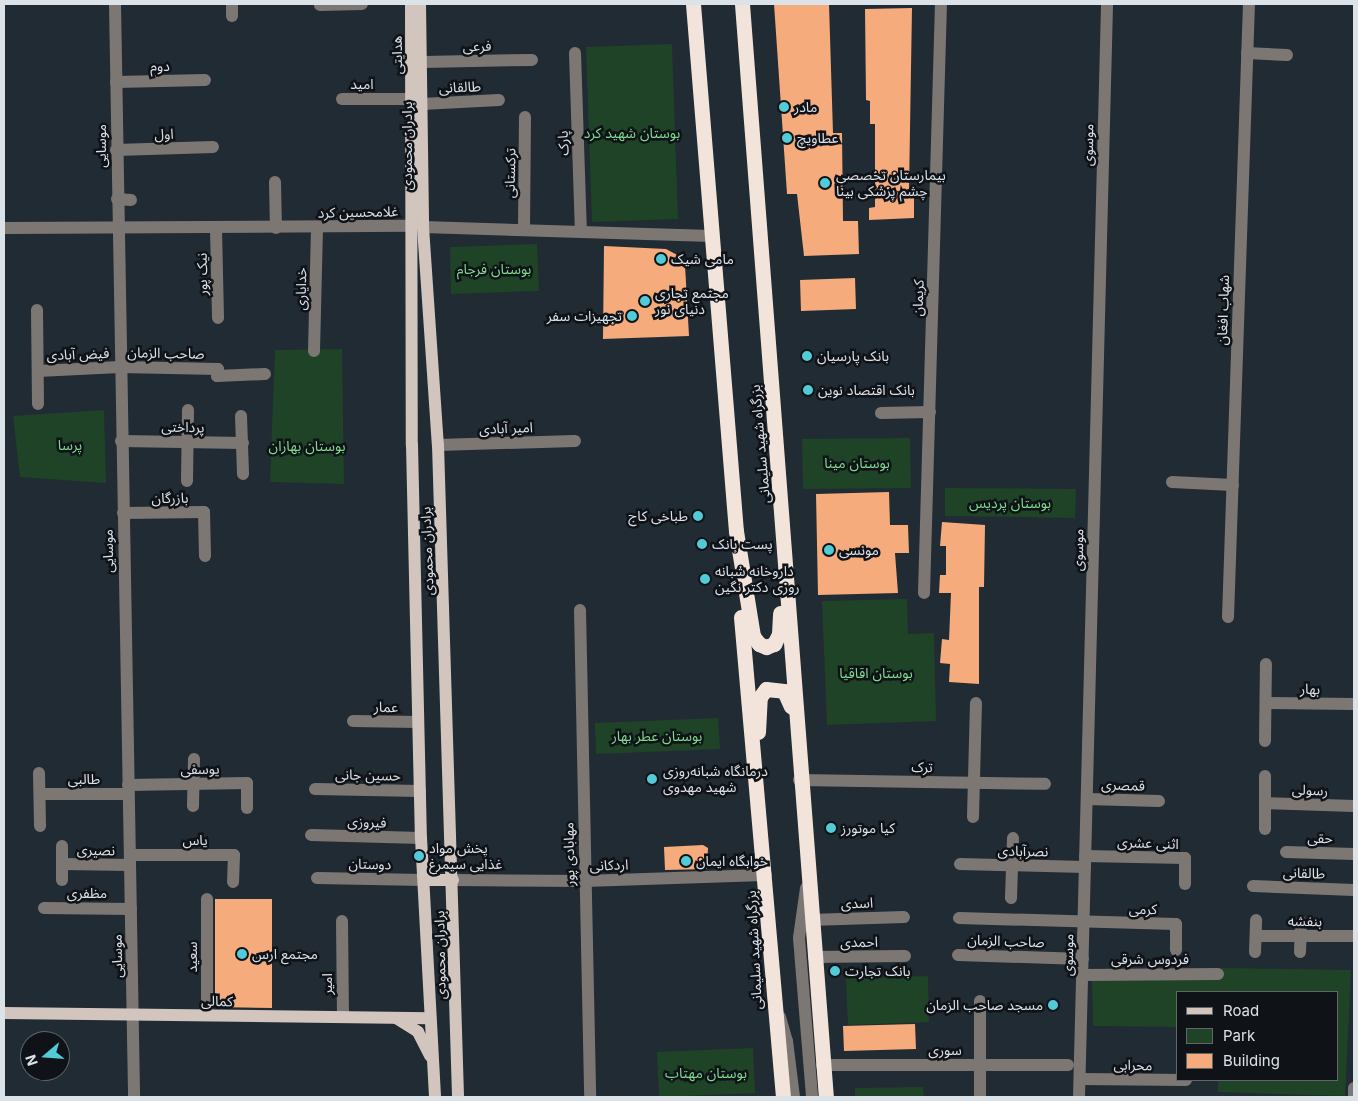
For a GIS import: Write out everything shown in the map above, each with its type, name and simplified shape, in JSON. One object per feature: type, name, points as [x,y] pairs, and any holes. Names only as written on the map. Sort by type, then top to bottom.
[{"type":"highway","points":[[693,4],[736,531],[753,636],[766,647],[774,644],[779,634],[782,517]]},
{"type":"highway","name":"بزرگراه شهید سلیمانی","points":[[742,4],[782,517],[799,780],[826,1097]]},
{"type":"highway","name":"بزرگراه شهید سلیمانی","points":[[736,531],[755,781],[766,875],[772,993],[783,1097]]},
{"type":"highway","points":[[755,781],[760,697],[766,689],[776,687],[791,702],[799,780]]},
{"type":"main road","name":"هدایتی","points":[[411,4],[417,101],[417,227]]},
{"type":"main road","name":"برادران محمودی","points":[[417,101],[422,62],[420,4]]},
{"type":"main road","name":"برادران محمودی","points":[[417,227],[438,445],[453,880],[458,1097]]},
{"type":"main road","name":"برادران محمودی","points":[[417,227],[418,722],[421,838],[435,1097]]},
{"type":"main road","points":[[424,880],[453,880]]},
{"type":"main road","name":"کمالی","points":[[4,1012],[430,1018]]},
{"type":"main road","points":[[396,1018],[418,1032],[433,1065]]},
{"type":"street","name":"موسایی","points":[[115,4],[117,230],[134,1097]]},
{"type":"street","points":[[320,6],[362,4]]},
{"type":"street","name":"کریمان","points":[[924,593],[941,4]]},
{"type":"street","name":"موسوی","points":[[1079,1097],[1107,4]]},
{"type":"street","name":"شهاب افغان","points":[[1228,617],[1249,4]]},
{"type":"street","name":"پارک","points":[[575,53],[581,231]]},
{"type":"street","points":[[1247,53],[1286,55]]},
{"type":"street","name":"فرعی","points":[[422,62],[532,60]]},
{"type":"street","name":"دوم","points":[[116,82],[205,80]]},
{"type":"street","name":"امید","points":[[342,99],[417,101]]},
{"type":"street","name":"طالقانی","points":[[417,101],[499,100]]},
{"type":"street","name":"ترکستانی","points":[[524,229],[526,118]]},
{"type":"street","name":"اول","points":[[116,150],[213,147]]},
{"type":"street","points":[[275,182],[276,228]]},
{"type":"street","points":[[117,199],[131,200]]},
{"type":"street","name":"خدایاری","points":[[314,351],[317,227]]},
{"type":"street","name":"غلامحسین کرد","points":[[4,228],[117,230],[417,227],[712,236]]},
{"type":"street","name":"نیک پور","points":[[216,229],[218,318]]},
{"type":"street","points":[[37,310],[38,404]]},
{"type":"street","name":"فیض آبادی","points":[[38,371],[120,367]]},
{"type":"street","name":"صاحب الزمان","points":[[120,367],[218,369],[217,376],[265,374]]},
{"type":"street","points":[[187,481],[188,410]]},
{"type":"street","points":[[881,413],[930,412]]},
{"type":"street","points":[[241,416],[244,443],[243,474]]},
{"type":"street","name":"پرداختی","points":[[121,441],[244,443]]},
{"type":"street","name":"امیر آبادی","points":[[438,445],[575,441]]},
{"type":"street","points":[[1172,482],[1233,485]]},
{"type":"street","name":"بازرگان","points":[[123,514],[204,512],[205,556]]},
{"type":"street","name":"مهابادی پور","points":[[580,610],[590,1097]]},
{"type":"street","points":[[1266,664],[1266,741]]},
{"type":"street","points":[[973,817],[976,703]]},
{"type":"street","name":"بهار","points":[[1266,703],[1354,704]]},
{"type":"street","name":"عمار","points":[[353,721],[418,722]]},
{"type":"street","points":[[193,806],[194,759]]},
{"type":"street","points":[[39,773],[40,826]]},
{"type":"street","name":"یوسفی","points":[[128,790],[194,784],[246,776],[247,808]]},
{"type":"street","points":[[1265,776],[1265,829]]},
{"type":"street","name":"ترک","points":[[799,780],[1045,784]]},
{"type":"street","name":"حسین جانی","points":[[315,789],[420,791]]},
{"type":"street","name":"طالبی","points":[[40,794],[128,790]]},
{"type":"street","name":"قمصری","points":[[1087,800],[1159,801]]},
{"type":"street","name":"رسولی","points":[[1265,803],[1354,806]]},
{"type":"street","name":"فیروزی","points":[[311,835],[421,838]]},
{"type":"street","points":[[1012,898],[1013,838]]},
{"type":"street","points":[[62,846],[62,880]]},
{"type":"street","name":"حقی","points":[[1286,852],[1354,854]]},
{"type":"street","name":"یاس","points":[[130,860],[234,855],[233,882]]},
{"type":"street","name":"اثنی عشری","points":[[1085,862],[1185,858],[1185,884]]},
{"type":"street","name":"نصیری","points":[[62,864],[130,860]]},
{"type":"street","name":"نصرآبادی","points":[[960,864],[1012,865],[1085,862]]},
{"type":"street","name":"اردکانی","points":[[453,880],[585,881],[766,875]]},
{"type":"street","name":"دوستان","points":[[317,878],[424,880]]},
{"type":"street","points":[[807,881],[799,938],[812,1097]]},
{"type":"street","name":"طالقانی","points":[[1253,886],[1354,890]]},
{"type":"street","name":"سعید","points":[[207,899],[207,1016]]},
{"type":"street","name":"مظفری","points":[[44,908],[131,909]]},
{"type":"street","name":"اسدی","points":[[810,920],[904,916]]},
{"type":"street","points":[[959,918],[1084,923]]},
{"type":"street","points":[[1255,952],[1256,920]]},
{"type":"street","name":"امیر","points":[[342,921],[343,1017]]},
{"type":"street","points":[[1300,952],[1302,922]]},
{"type":"street","name":"کرمی","points":[[1084,923],[1176,924],[1176,950]]},
{"type":"street","name":"بنفشه","points":[[1256,936],[1354,936]]},
{"type":"street","name":"صاحب الزمان","points":[[958,955],[1083,959]]},
{"type":"street","name":"احمدی","points":[[814,958],[905,956]]},
{"type":"street","name":"فردوس شرقی","points":[[1082,975],[1218,974]]},
{"type":"street","points":[[772,993],[787,1041],[794,1097]]},
{"type":"street","points":[[980,1001],[980,1097]]},
{"type":"street","name":"سوری","points":[[822,1065],[1068,1065]]},
{"type":"street","name":"محرابی","points":[[1080,1079],[1176,1080]]},
{"type":"street","points":[[1354,1088],[1354,1097]]},
{"type":"green space","name":"بوستان شهید کرد","points":[[672,44],[678,219],[592,222],[586,47]]},
{"type":"green space","name":"بوستان فرجام","points":[[537,244],[539,291],[451,294],[450,247]]},
{"type":"green space","name":"بوستان بهاران","points":[[342,349],[344,484],[270,482],[275,350]]},
{"type":"green space","name":"پرسا","points":[[104,410],[106,483],[20,477],[13,416]]},
{"type":"green space","name":"بوستان مینا","points":[[910,438],[911,488],[803,489],[802,439]]},
{"type":"green space","name":"بوستان پردیس","points":[[945,488],[1076,489],[1075,518],[945,516]]},
{"type":"green space","name":"بوستان اقاقیا","points":[[907,599],[908,634],[934,633],[936,721],[827,725],[822,601]]},
{"type":"green space","name":"بوستان عطر بهار","points":[[718,718],[720,749],[596,754],[595,723]]},
{"type":"green space","points":[[1220,968],[1351,970],[1345,1096],[1218,1092],[1218,1081],[1338,1081],[1338,991],[1176,991],[1176,1027],[1093,1026],[1092,979],[1219,977]]},
{"type":"green space","points":[[928,976],[929,1022],[848,1025],[846,978]]},
{"type":"green space","name":"بوستان مهتاب","points":[[753,1048],[755,1093],[659,1097],[657,1052]]},
{"type":"green space","points":[[923,1087],[924,1097],[855,1097],[855,1088]]},
{"type":"building","points":[[774,4],[829,4],[833,133],[842,133],[843,221],[858,221],[859,254],[804,256],[797,194],[787,194]]},
{"type":"building","points":[[912,8],[909,190],[914,190],[914,218],[869,220],[869,208],[875,207],[875,124],[870,124],[870,101],[866,100],[865,9]]},
{"type":"building","name":"مجتمع تجاری دنیای نور","points":[[604,246],[666,249],[681,257],[685,265],[689,336],[603,339]]},
{"type":"building","points":[[855,278],[856,309],[801,311],[800,280]]},
{"type":"building","points":[[889,492],[890,525],[908,525],[909,553],[895,553],[898,593],[818,595],[816,494]]},
{"type":"building","points":[[942,522],[985,525],[984,587],[979,587],[979,684],[949,682],[950,664],[940,663],[942,639],[949,640],[951,593],[939,593],[940,575],[946,575],[946,546],[940,546]]},
{"type":"building","name":"خوابگاه ایمان","points":[[703,845],[708,848],[707,869],[665,870],[664,847]]},
{"type":"building","name":"مجتمع ارس","points":[[215,899],[272,899],[272,1008],[215,1007]]},
{"type":"building","points":[[915,1024],[916,1049],[844,1051],[843,1026]]},
{"type":"place","name":"مادر","points":[[784,107]]},
{"type":"place","name":"عطاویچ","points":[[787,138]]},
{"type":"place","name":"بیمارستان تخصصی چشم پزشکی بینا","points":[[825,183]]},
{"type":"place","name":"مامی شیک","points":[[661,259]]},
{"type":"place","name":"مجتمع تجاری دنیای نور","points":[[645,301]]},
{"type":"place","name":"تجهیزات سفر","points":[[632,316]]},
{"type":"place","name":"بانک پارسیان","points":[[807,356]]},
{"type":"place","name":"بانک اقتصاد نوین","points":[[808,390]]},
{"type":"place","name":"طباخی کاج","points":[[698,516]]},
{"type":"place","name":"پست بانک","points":[[702,544]]},
{"type":"place","name":"مونسی","points":[[829,550]]},
{"type":"place","name":"داروخانه شبانه روزی دکتر نگین","points":[[705,579]]},
{"type":"place","name":"درمانگاه شبانه‌روزی شهید مهدوی","points":[[652,779]]},
{"type":"place","name":"کیا موتورز","points":[[831,828]]},
{"type":"place","name":"پخش مواد غذایی سیمرغ","points":[[419,856]]},
{"type":"place","name":"خوابگاه ایمان","points":[[686,861]]},
{"type":"place","name":"مجتمع ارس","points":[[242,954]]},
{"type":"place","name":"بانک تجارت","points":[[835,971]]},
{"type":"place","name":"مسجد صاحب الزمان","points":[[1053,1005]]}]
